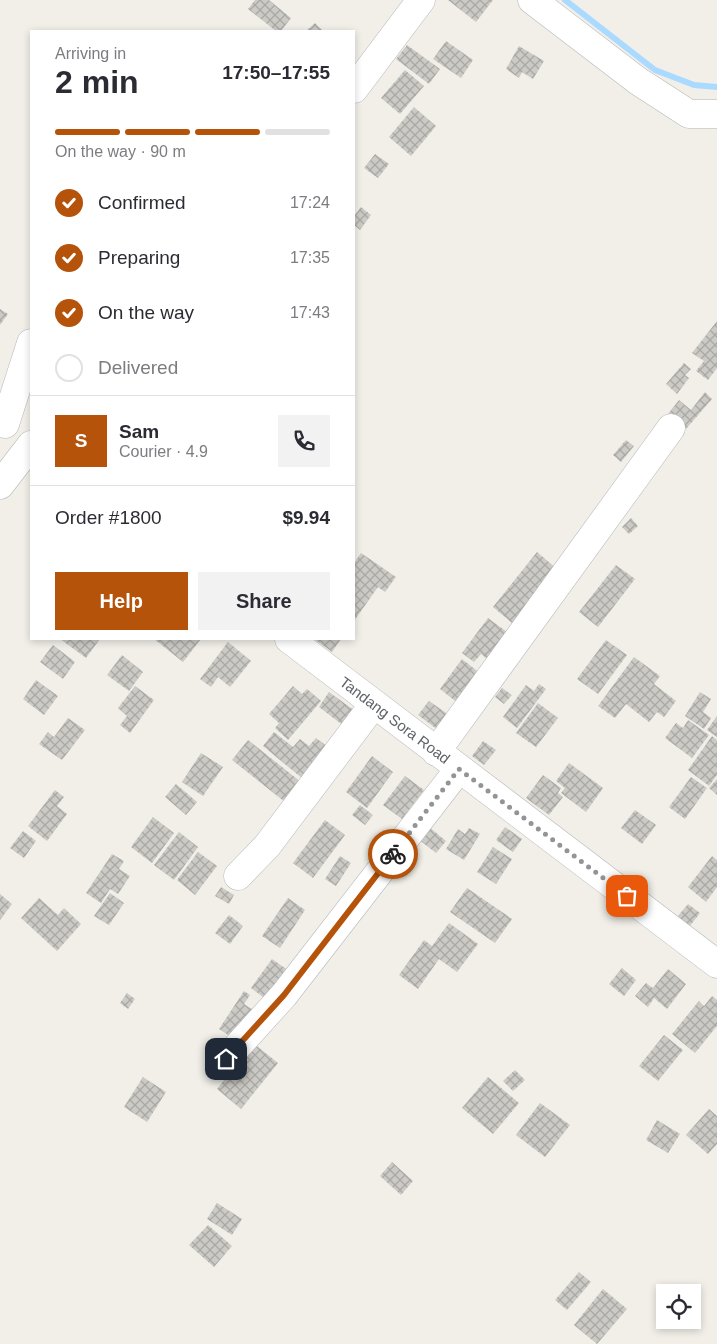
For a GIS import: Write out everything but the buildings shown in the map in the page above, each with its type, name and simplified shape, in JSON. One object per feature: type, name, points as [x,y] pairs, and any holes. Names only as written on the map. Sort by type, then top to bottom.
[{"type":"street","points":[[355,88],[421,0]]},
{"type":"street","points":[[532,0],[638,81],[689,114],[717,114]]},
{"type":"street","points":[[30,346],[3,422],[30,443]]},
{"type":"street","points":[[436,752],[671,428]]},
{"type":"street","points":[[0,485],[30,445]]},
{"type":"street","name":"Tandang Sora Road","points":[[290,640],[717,964]]},
{"type":"street","points":[[238,876],[267,846],[374,704]]},
{"type":"street","points":[[226,1059],[284,995],[459,769]]},
{"type":"waterway","points":[[565,0],[655,70],[694,85],[717,87]]},
{"type":"way so far","points":[[393,854],[459,769],[627,896]]},
{"type":"route","points":[[226,1059],[284,995],[393,854]]}]
